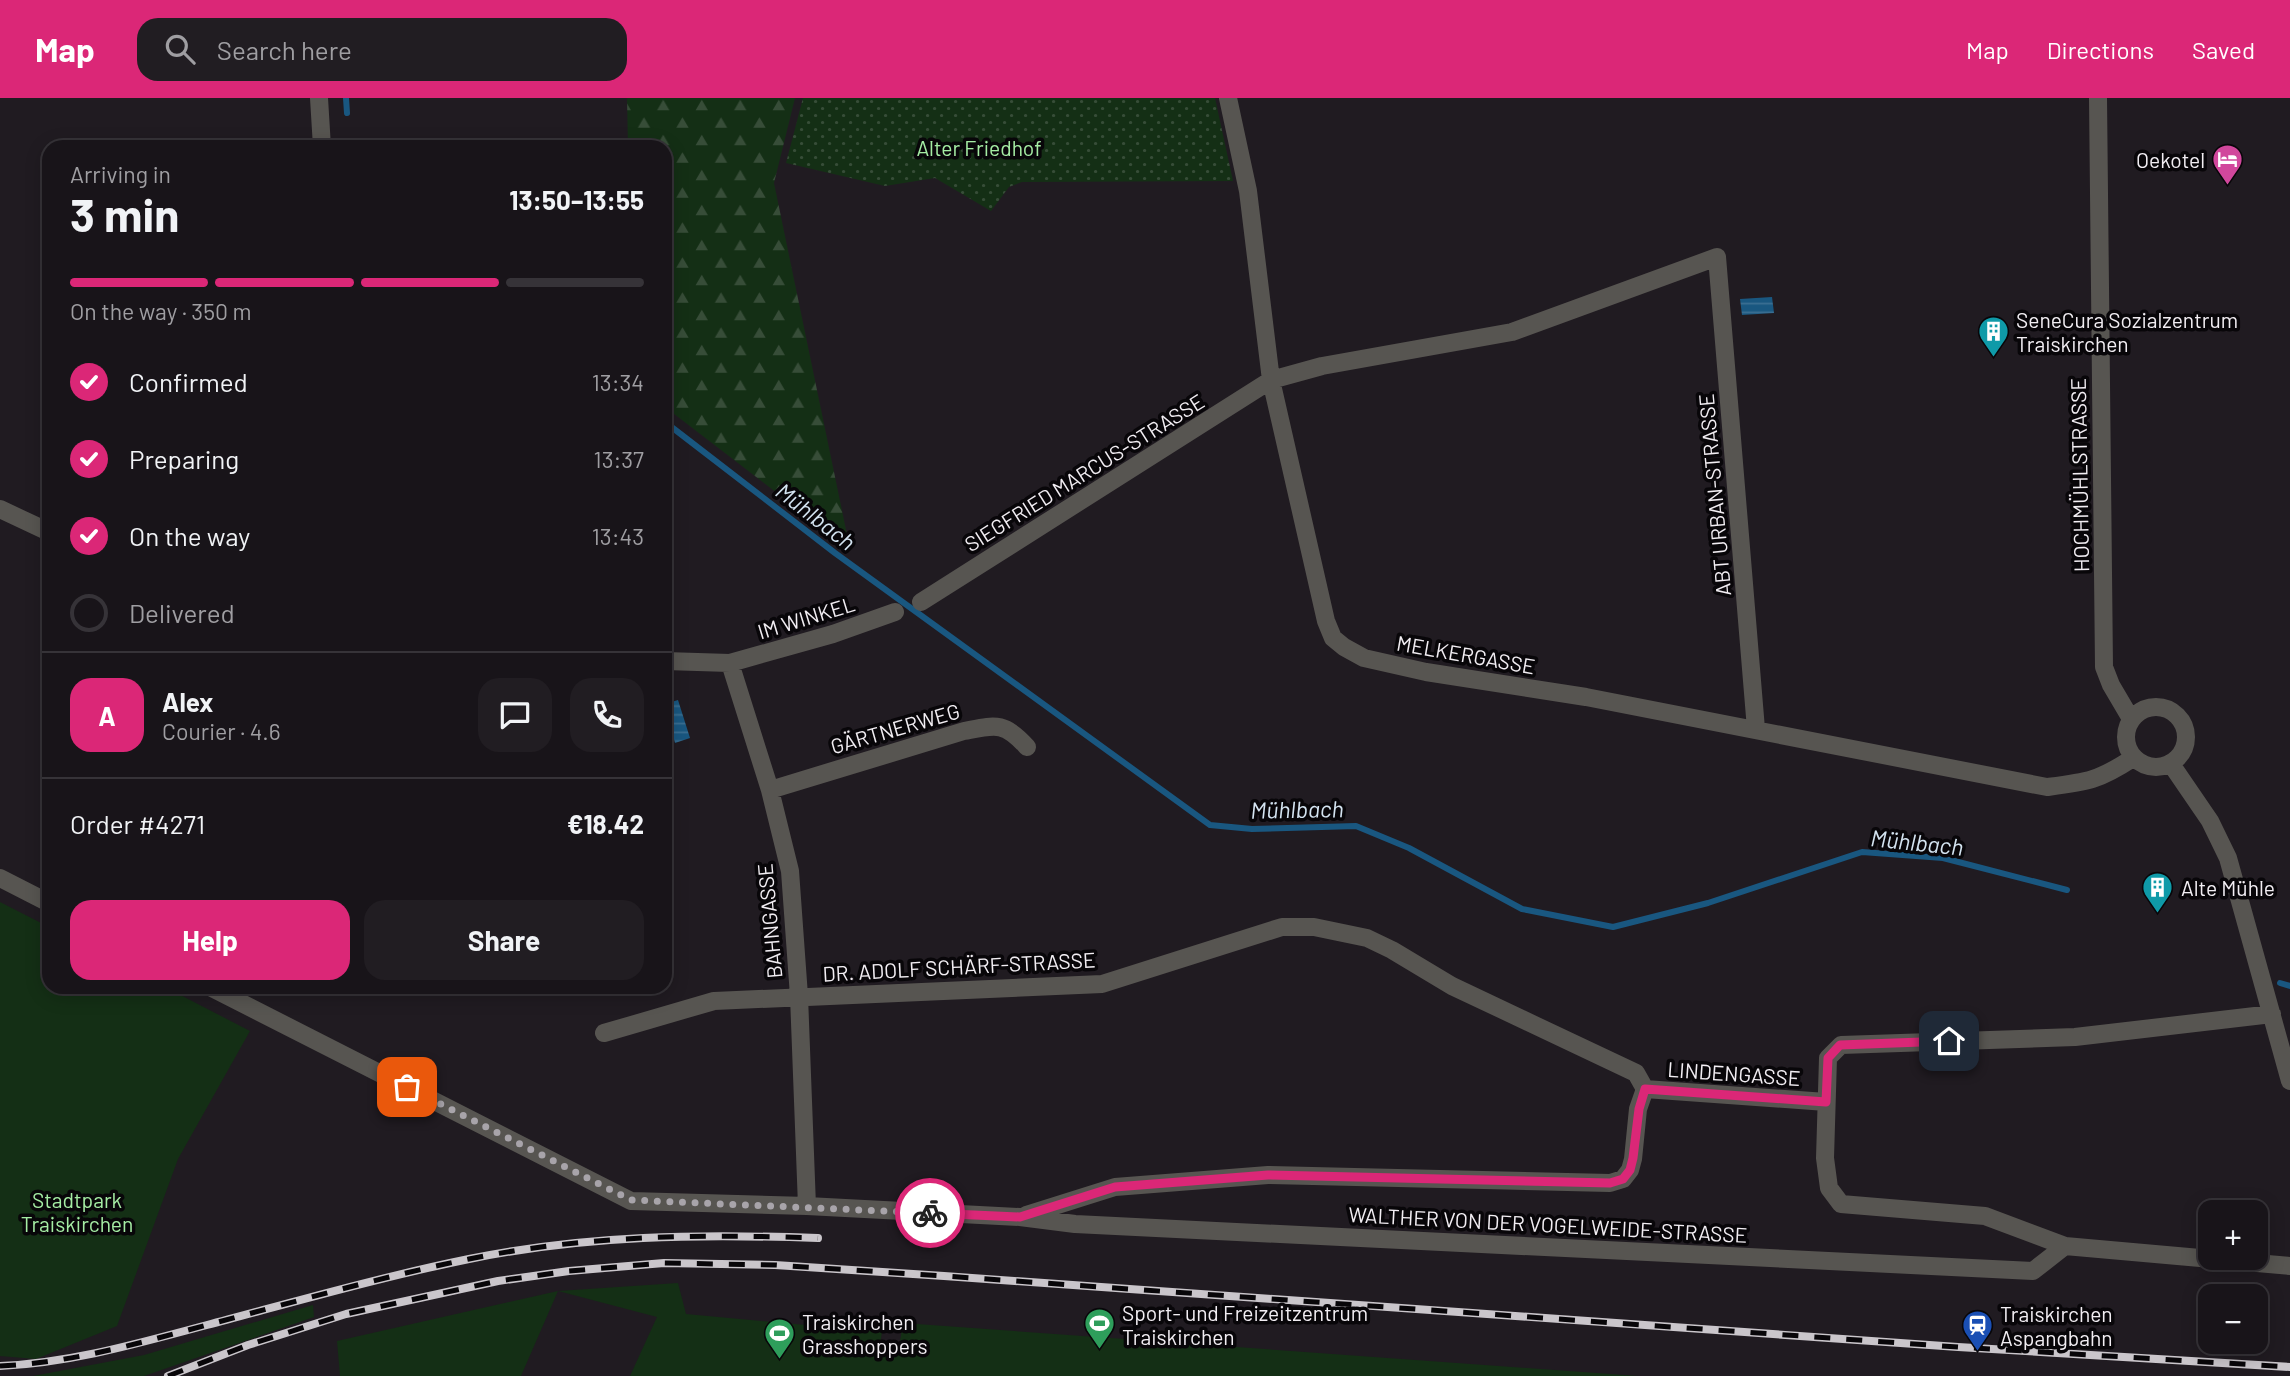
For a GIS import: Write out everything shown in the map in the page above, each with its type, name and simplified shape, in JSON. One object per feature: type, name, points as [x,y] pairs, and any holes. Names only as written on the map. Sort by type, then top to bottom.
[{"type":"street","points":[[319,98],[322,140]]},
{"type":"street","name":"MELKERGASSE","points":[[1228,98],[1248,191],[1271,380],[1326,621],[1333,638],[1344,647],[1364,658],[1426,672],[1586,697],[2047,787],[2087,782],[2106,776],[2133,758]]},
{"type":"street","name":"HOCHMÜHLSTRASSE","points":[[2098,98],[2105,667],[2111,685],[2131,719]]},
{"type":"street","name":"SIEGFRIED MARCUS-STRASSE","points":[[921,602],[1271,380],[1322,366],[1512,332],[1717,257]]},
{"type":"street","name":"ABT URBAN-STRASSE","points":[[1717,257],[1756,729]]},
{"type":"street","points":[[0,509],[42,529]]},
{"type":"street","name":"IM WINKEL","points":[[730,663],[833,634],[895,612]]},
{"type":"street","points":[[672,661],[730,663]]},
{"type":"street","name":"BAHNGASSE","points":[[730,663],[770,790],[790,871],[799,996],[807,1206]]},
{"type":"street","points":[[2157,707],[2175,714],[2185,730],[2186,740],[2179,758],[2161,768],[2151,768],[2133,758],[2125,738],[2131,719],[2147,708],[2157,707]]},
{"type":"street","name":"GÄRTNERWEG","points":[[770,790],[964,731],[996,725],[1013,732],[1027,747]]},
{"type":"street","points":[[2171,764],[2210,821],[2228,858],[2290,1080]]},
{"type":"street","points":[[0,878],[42,900]]},
{"type":"street","name":"DR. ADOLF SCHÄRF-STRASSE","points":[[604,1034],[715,1001],[1102,984],[1282,927],[1314,927],[1367,938],[1392,950]]},
{"type":"street","name":"LINDENGASSE","points":[[1392,950],[1452,986],[1636,1073],[1645,1089],[1826,1102],[1828,1058],[1840,1045],[2075,1037],[2272,1014]]},
{"type":"street","name":"WALTHER VON DER VOGELWEIDE-STRASSE","points":[[224,994],[631,1200],[807,1206],[1020,1217],[1075,1224],[2034,1271],[2065,1246]]},
{"type":"street","name":"WALTHER VON DER VOGELWEIDE-STRASSE","points":[[1020,1217],[1115,1187],[1268,1175],[1610,1183],[1623,1179],[1630,1170],[1639,1109],[1645,1089]]},
{"type":"street","points":[[1826,1102],[1826,1168],[1829,1188],[1841,1204],[1985,1216],[2065,1246],[2290,1266]]},
{"type":"green space","points":[[627,98],[795,98],[774,183],[850,549],[672,412],[672,140],[628,140]]},
{"type":"green space","name":"Alter Friedhof","points":[[803,98],[1215,98],[1233,181],[1022,182],[1009,187],[991,211],[935,178],[885,186],[786,163]]},
{"type":"green space","name":"Stadtpark Traiskirchen","points":[[0,902],[42,923],[42,994],[179,994],[250,1031],[178,1159],[117,1326],[36,1359],[0,1356]]},
{"type":"green space","points":[[678,1283],[686,1314],[882,1332],[880,1345],[899,1347],[903,1323],[1638,1376],[630,1376],[657,1317],[558,1291]]},
{"type":"green space","points":[[558,1291],[521,1376],[340,1376],[337,1341]]},
{"type":"green space","points":[[313,1305],[314,1317],[144,1376],[33,1376],[144,1355]]},
{"type":"water","points":[[1772,297],[1774,313],[1742,315],[1740,299]]},
{"type":"water","points":[[678,700],[690,738],[675,743],[672,731],[672,702]]},
{"type":"waterway","name":"Mühlbach","points":[[346,98],[347,113]]},
{"type":"waterway","name":"Mühlbach","points":[[672,427],[835,553],[1210,825],[1252,829],[1356,826],[1409,848],[1522,909],[1613,927],[1708,903],[1862,852],[1943,858],[2067,890]]},
{"type":"waterway","name":"Mühlbach","points":[[2280,983],[2290,986]]},
{"type":"railway","points":[[0,1366],[53,1361],[105,1351],[403,1274],[513,1251],[643,1238],[818,1238]]},
{"type":"railway","points":[[168,1376],[248,1345],[346,1314],[498,1281],[569,1271],[664,1263],[775,1265],[1958,1347],[2290,1367]]},
{"type":"way so far","points":[[407,1087],[631,1200],[930,1213]]},
{"type":"place","name":"Oekotel","points":[[2228,186]]},
{"type":"place","name":"SeneCura Sozialzentrum Traiskirchen","points":[[1993,358]]},
{"type":"place","name":"Alte Mühle","points":[[2158,914]]},
{"type":"place","name":"Sport- und Freizeitzentrum Traiskirchen","points":[[1099,1351]]},
{"type":"place","name":"Traiskirchen Aspangbahn","points":[[1977,1352]]},
{"type":"place","name":"Traiskirchen Grasshoppers","points":[[779,1360]]},
{"type":"route","points":[[930,1213],[1020,1217],[1115,1187],[1268,1175],[1610,1183],[1623,1179],[1630,1170],[1639,1109],[1645,1089],[1826,1102],[1828,1058],[1840,1045],[1949,1041]]}]
